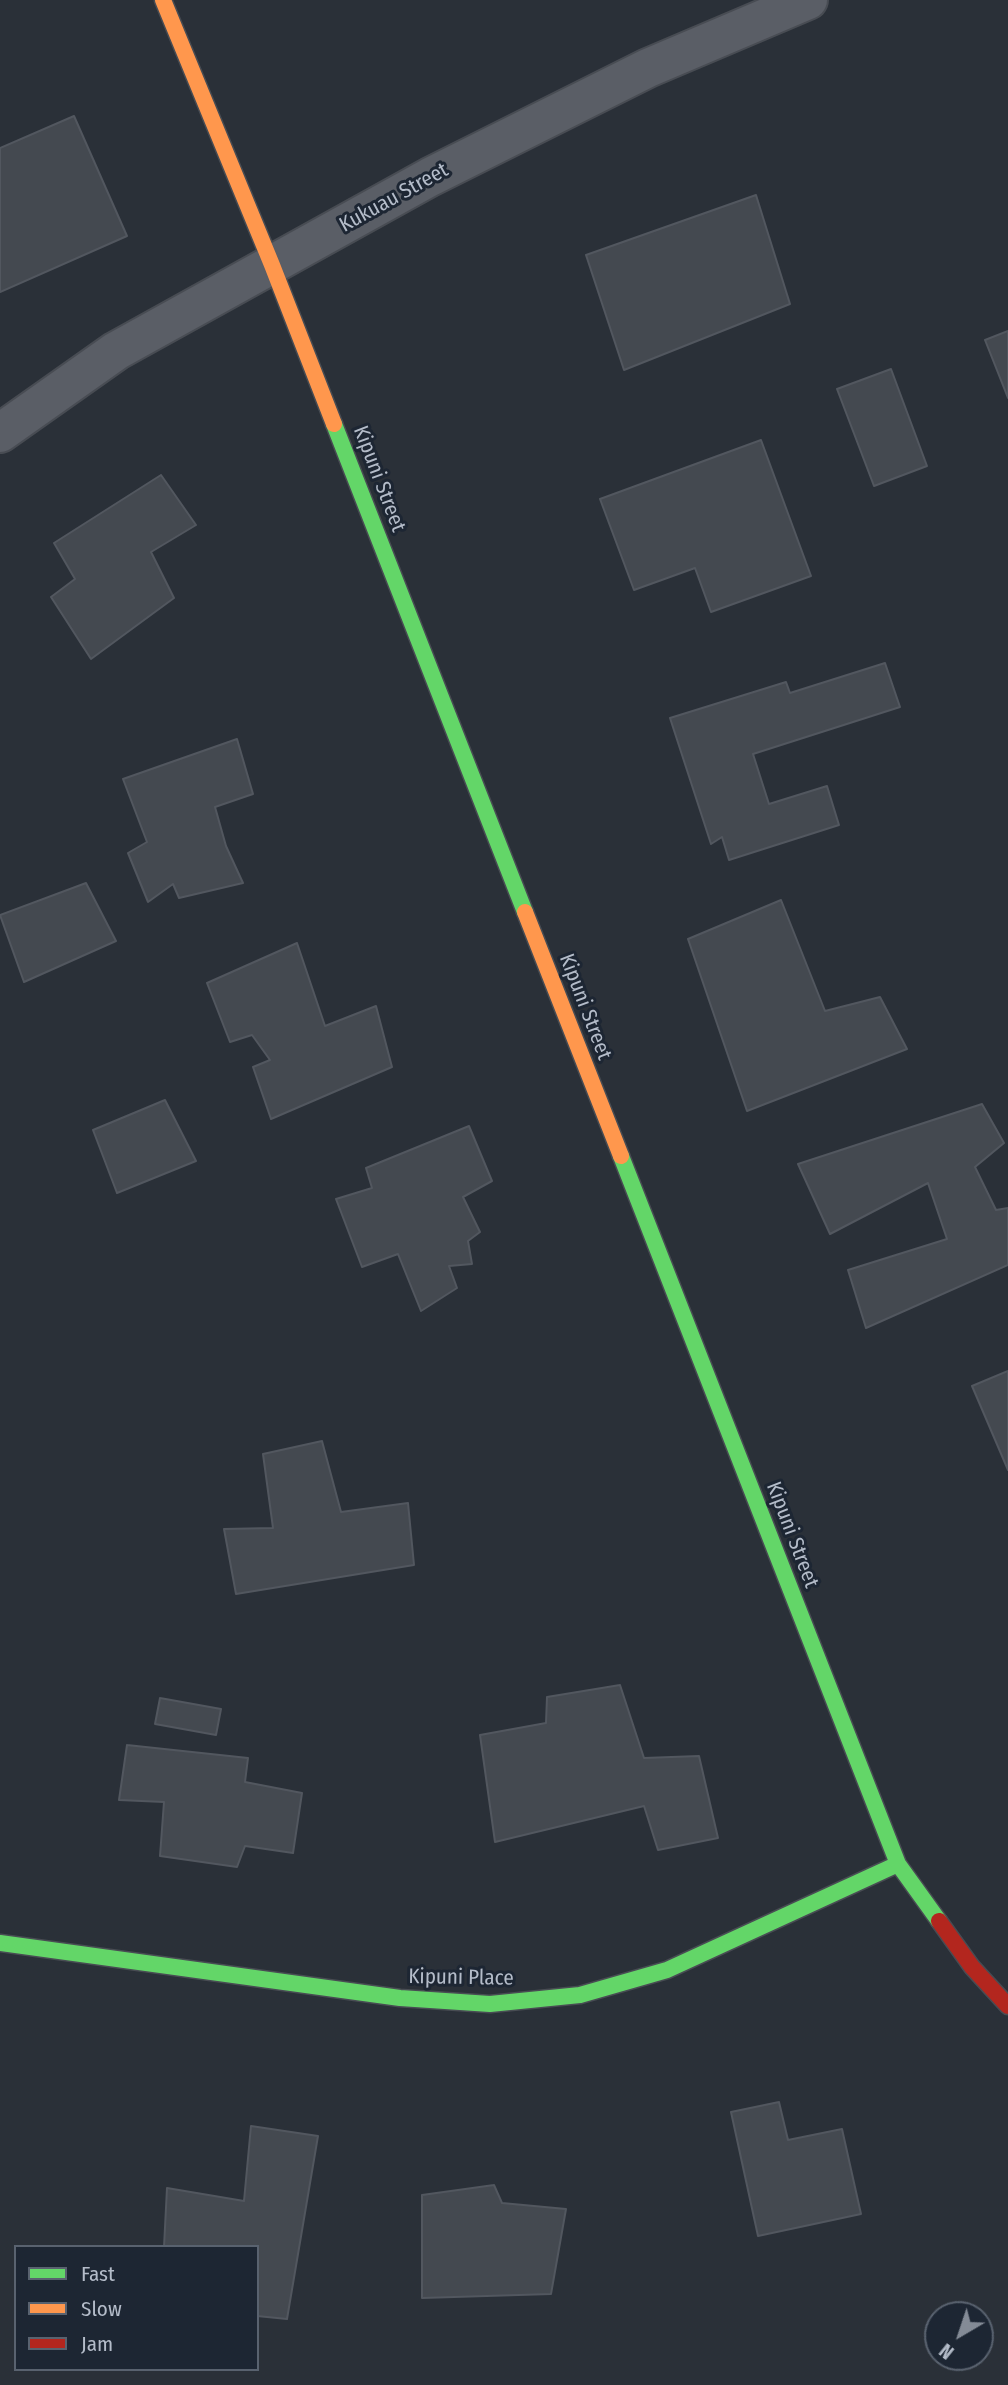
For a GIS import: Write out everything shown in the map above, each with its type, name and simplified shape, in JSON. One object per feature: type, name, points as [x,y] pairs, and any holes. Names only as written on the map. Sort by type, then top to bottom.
[{"type":"street","name":"Kipuni Street","points":[[163,0],[272,265],[898,1864],[972,1967],[1008,2006]]},
{"type":"street","name":"Kukuau Street","points":[[0,433],[116,351],[430,177],[648,68],[808,0]]},
{"type":"street","name":"Kipuni Place","points":[[0,1943],[400,1998],[490,2004],[580,1995],[667,1970],[898,1864]]},
{"type":"building","points":[[74,116],[127,236],[0,292],[0,148]]},
{"type":"building","points":[[756,195],[790,304],[624,370],[586,255]]},
{"type":"building","points":[[1008,331],[1008,398],[985,340]]},
{"type":"building","points":[[891,369],[927,466],[874,486],[837,389]]},
{"type":"building","points":[[761,440],[811,576],[711,612],[695,568],[634,590],[600,499]]},
{"type":"building","points":[[161,475],[196,525],[151,552],[174,598],[91,659],[51,597],[75,579],[54,543]]},
{"type":"building","points":[[885,663],[900,707],[753,754],[769,804],[827,786],[839,825],[729,860],[722,837],[711,844],[670,718],[786,682],[790,693]]},
{"type":"building","points":[[237,739],[253,794],[215,807],[226,846],[243,883],[179,898],[173,884],[148,902],[128,853],[147,842],[123,779]]},
{"type":"building","points":[[86,883],[116,941],[24,982],[0,915]]},
{"type":"building","points":[[781,900],[825,1011],[880,997],[907,1049],[747,1111],[688,939]]},
{"type":"building","points":[[297,943],[325,1026],[376,1006],[392,1067],[271,1119],[253,1067],[270,1060],[252,1035],[230,1042],[207,983]]},
{"type":"building","points":[[165,1100],[196,1161],[117,1193],[93,1130]]},
{"type":"building","points":[[982,1104],[1004,1143],[975,1167],[996,1210],[1008,1208],[1008,1265],[866,1328],[848,1270],[947,1239],[928,1183],[830,1234],[798,1164]]},
{"type":"building","points":[[469,1126],[492,1181],[463,1197],[480,1232],[468,1241],[472,1264],[449,1266],[457,1288],[421,1311],[398,1254],[362,1267],[336,1199],[372,1188],[366,1168]]},
{"type":"building","points":[[1008,1371],[1008,1470],[972,1386]]},
{"type":"building","points":[[322,1441],[341,1512],[408,1503],[414,1565],[236,1594],[224,1529],[273,1528],[263,1454]]},
{"type":"building","points":[[620,1685],[644,1758],[699,1756],[718,1838],[658,1850],[644,1806],[495,1842],[480,1735],[546,1723],[547,1697]]},
{"type":"building","points":[[160,1698],[221,1709],[216,1735],[155,1724]]},
{"type":"building","points":[[127,1745],[248,1758],[245,1782],[302,1793],[293,1853],[245,1846],[237,1867],[160,1856],[164,1802],[119,1800]]},
{"type":"building","points":[[779,2102],[788,2140],[842,2129],[861,2214],[758,2236],[731,2112]]},
{"type":"building","points":[[251,2126],[318,2136],[287,2319],[259,2316],[259,2245],[164,2245],[167,2188],[244,2201]]},
{"type":"building","points":[[494,2185],[502,2203],[566,2209],[551,2294],[422,2298],[422,2195]]},
{"type":"traffic: fast","points":[[334,424],[525,912]]},
{"type":"traffic: fast","points":[[621,1156],[898,1864],[939,1921]]},
{"type":"traffic: fast","points":[[0,1943],[400,1998],[490,2004],[580,1995],[667,1970],[898,1864]]},
{"type":"traffic: slow","points":[[163,0],[334,424]]},
{"type":"traffic: slow","points":[[525,912],[621,1156]]},
{"type":"traffic: jam","points":[[939,1921],[972,1967],[1008,2006]]}]
